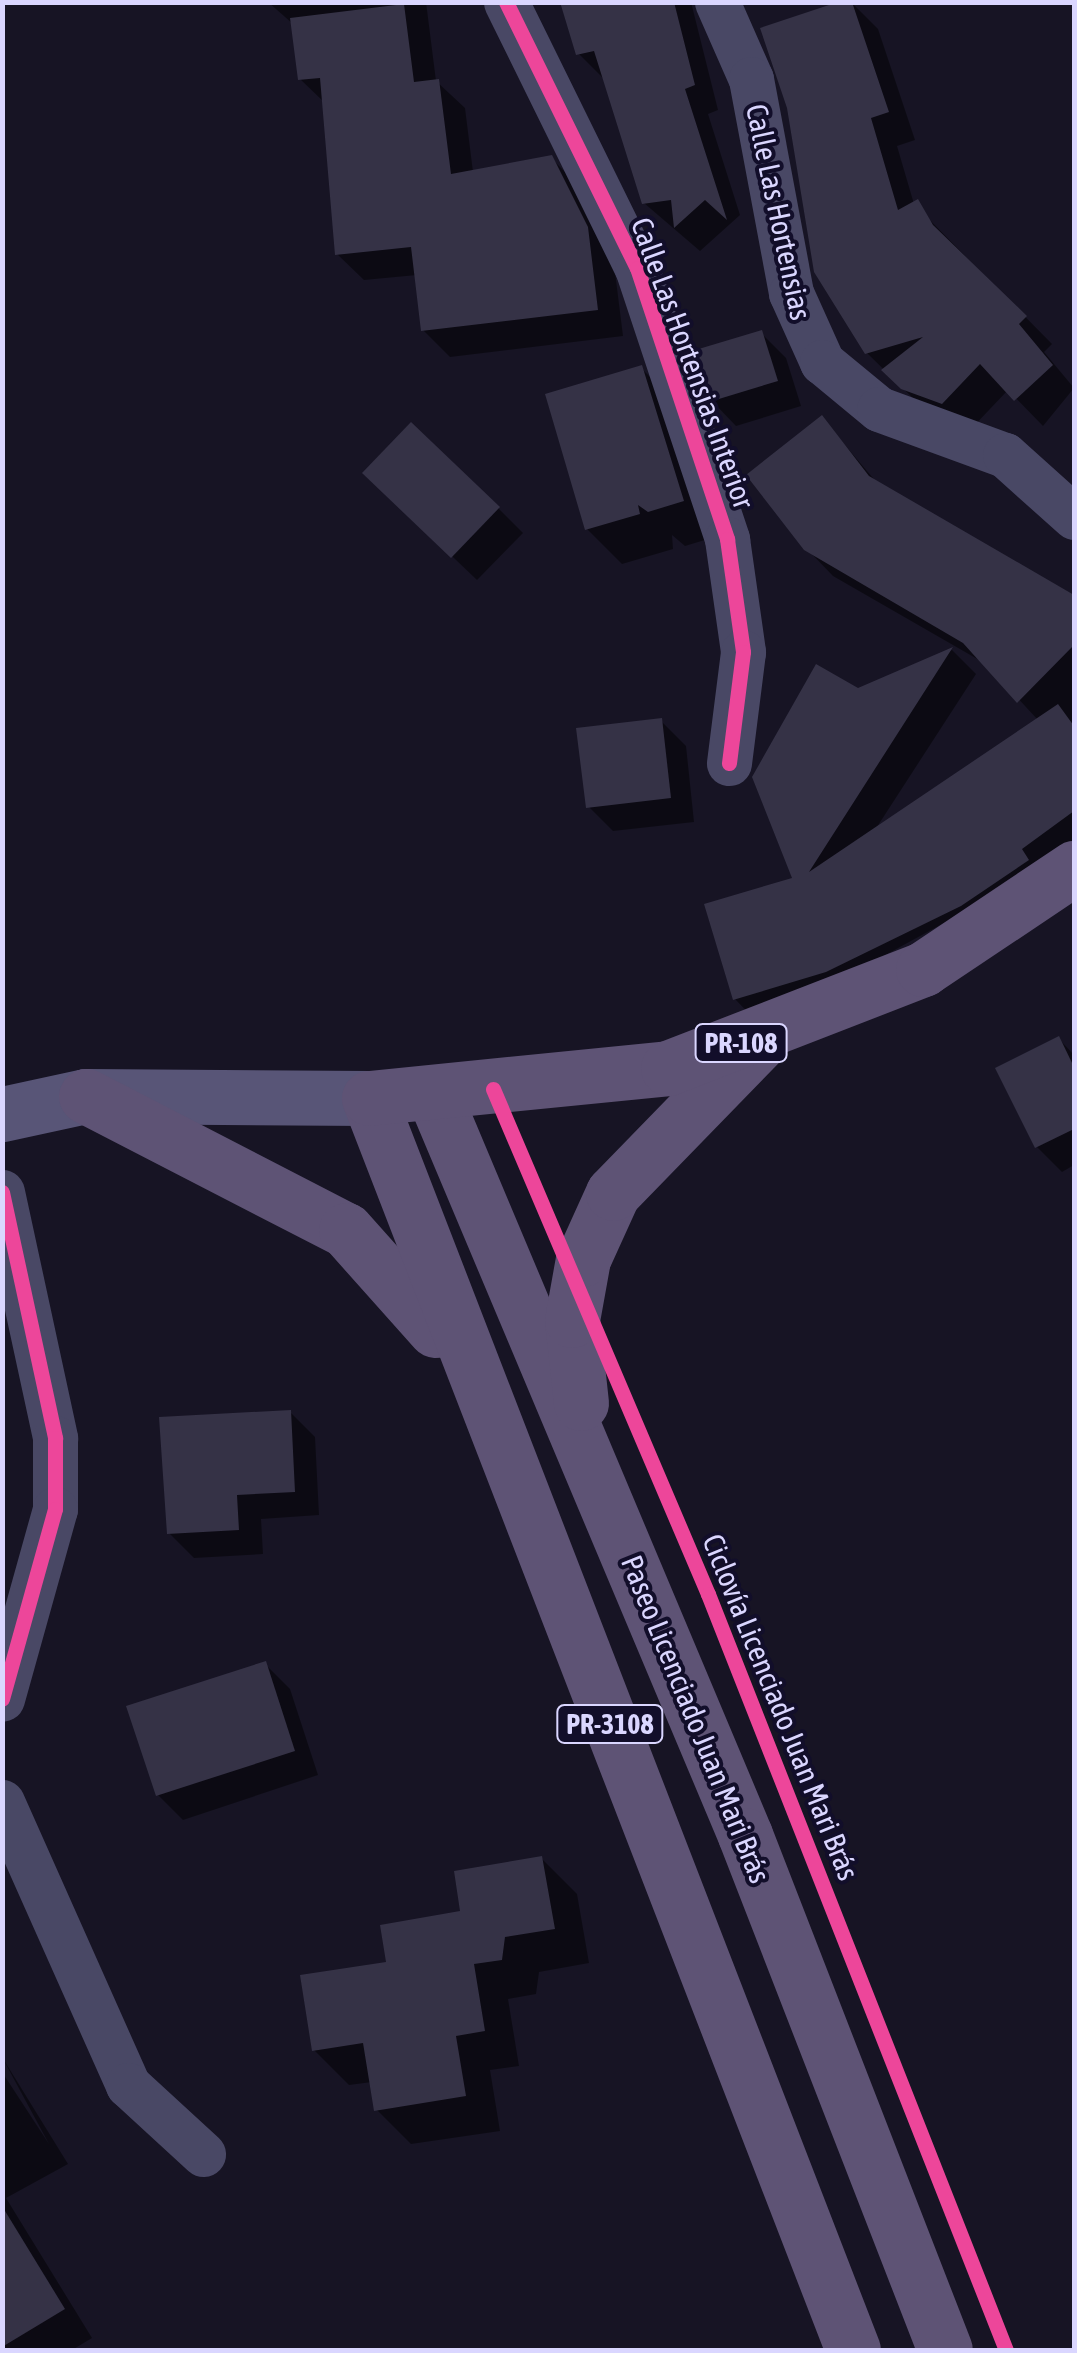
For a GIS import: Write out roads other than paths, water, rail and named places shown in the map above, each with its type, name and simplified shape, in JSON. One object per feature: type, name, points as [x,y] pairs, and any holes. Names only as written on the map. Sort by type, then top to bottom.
[{"type":"main road","name":"PR-108","points":[[2,1114],[86,1096],[369,1098],[586,1083],[766,1035],[923,969],[1074,868]]},
{"type":"main road","points":[[588,1456],[572,1320],[583,1259],[613,1194],[766,1035]]},
{"type":"main road","name":"Paseo Licenciado Juan Mari Brás","points":[[433,1093],[588,1456],[944,2350]]},
{"type":"main road","points":[[86,1096],[346,1230],[401,1284],[480,1391]]},
{"type":"main road","name":"PR-3108","points":[[369,1098],[853,2350]]},
{"type":"street","name":"Calle Las Hortensias Interior","points":[[506,2],[637,268],[727,539],[743,652],[729,764]]},
{"type":"street","name":"Calle Las Hortensias","points":[[716,2],[751,80],[791,293],[822,362],[879,409],[1005,455],[1074,517]]},
{"type":"street","points":[[2,1192],[56,1438],[56,1509],[2,1699]]},
{"type":"street","points":[[2,1802],[128,2085],[202,2154]]}]
